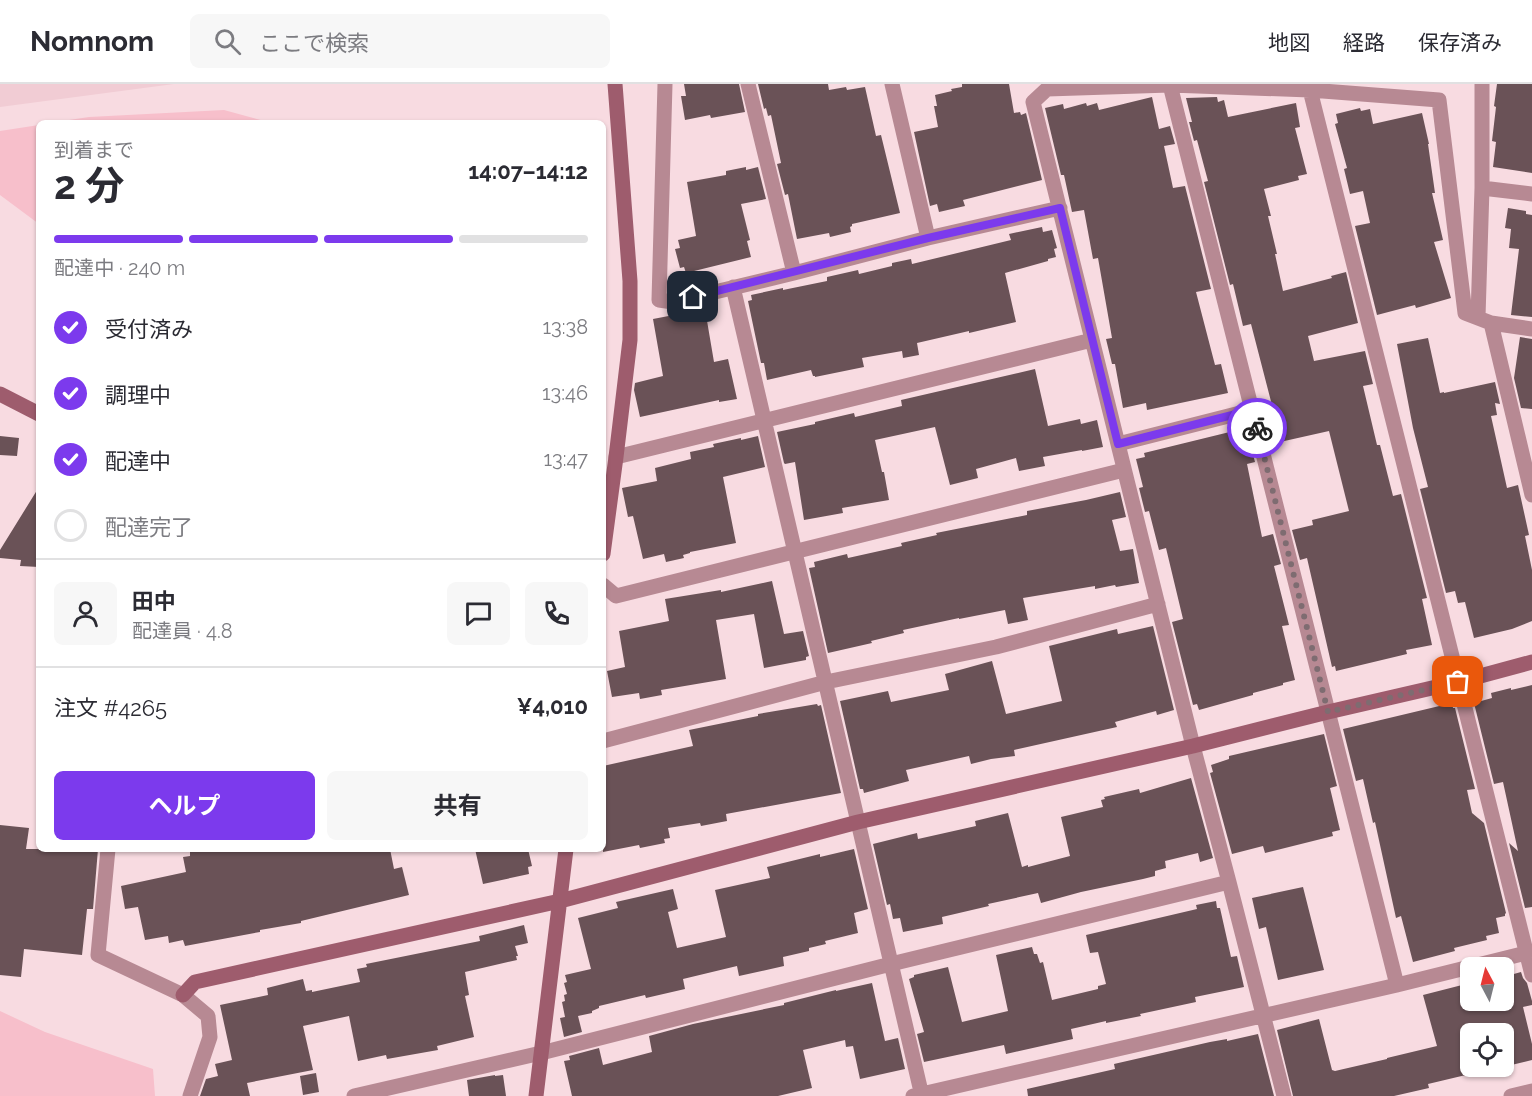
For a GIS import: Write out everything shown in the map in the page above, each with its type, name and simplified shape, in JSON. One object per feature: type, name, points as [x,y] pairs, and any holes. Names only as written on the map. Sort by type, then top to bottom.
[{"type":"street","points":[[606,532],[630,340],[630,281],[615,84]]},
{"type":"street","points":[[665,84],[658,300],[673,302],[928,238],[1060,208]]},
{"type":"street","points":[[748,84],[794,273]]},
{"type":"street","points":[[892,84],[928,238]]},
{"type":"street","points":[[1482,84],[1484,320],[1528,464],[1532,495]]},
{"type":"street","points":[[1170,85],[1397,985]]},
{"type":"street","points":[[1284,1096],[1192,746],[1033,102],[1047,89],[1170,85],[1310,90],[1439,100],[1464,313],[1484,320],[1532,328]]},
{"type":"street","points":[[1310,90],[1532,975]]},
{"type":"street","points":[[1482,188],[1532,194]]},
{"type":"street","points":[[733,287],[891,964],[918,1095],[1397,985],[1526,953]]},
{"type":"street","points":[[616,458],[1092,340]]},
{"type":"street","points":[[0,394],[36,412]]},
{"type":"street","points":[[1118,444],[1252,410]]},
{"type":"street","points":[[606,588],[616,597],[1124,470]]},
{"type":"street","points":[[606,740],[826,682],[996,647],[1158,604]]},
{"type":"street","points":[[183,995],[195,982],[560,901],[858,822],[1192,746],[1532,662]]},
{"type":"street","points":[[112,852],[98,955],[183,995],[208,1016],[210,1037],[190,1096]]},
{"type":"street","points":[[536,1096],[566,852]]},
{"type":"street","points":[[354,1096],[541,1053],[891,964],[1229,882]]},
{"type":"street","points":[[1510,1096],[1532,1091]]},
{"type":"shaded area","points":[[0,84],[174,84],[0,107]]},
{"type":"shaded area","points":[[224,110],[261,120],[69,120]]},
{"type":"shaded area","points":[[36,125],[36,222],[0,195],[0,131]]},
{"type":"shaded area","points":[[0,1011],[45,1032],[153,1069],[155,1096],[0,1096]]},
{"type":"building","points":[[684,84],[739,84],[745,112],[685,120],[681,96],[686,96]]},
{"type":"building","points":[[758,84],[828,84],[829,90],[865,87],[876,136],[881,135],[900,213],[852,224],[851,232],[830,237],[829,233],[797,239],[788,194],[785,195],[777,164],[781,163],[771,115],[768,116],[766,108],[764,109]]},
{"type":"building","points":[[962,84],[1009,84],[1014,113],[1020,112],[1021,115],[1026,113],[1042,180],[963,200],[965,206],[939,212],[937,204],[930,206],[914,132],[938,127],[934,106],[937,106],[935,95],[962,87]]},
{"type":"building","points":[[1497,84],[1532,84],[1532,173],[1493,167],[1496,142],[1492,141]]},
{"type":"building","points":[[1152,97],[1159,129],[1170,126],[1175,144],[1164,146],[1173,188],[1185,186],[1211,289],[1196,292],[1215,365],[1221,364],[1228,393],[1147,410],[1146,403],[1123,408],[1115,364],[1112,364],[1106,339],[1112,338],[1098,258],[1093,259],[1084,210],[1072,212],[1045,108],[1063,104],[1064,109],[1086,103],[1087,106],[1097,103],[1099,110]]},
{"type":"building","points":[[1217,97],[1218,102],[1224,100],[1228,117],[1296,103],[1300,127],[1295,128],[1307,174],[1298,176],[1299,180],[1264,189],[1271,216],[1268,216],[1283,291],[1346,272],[1358,323],[1308,336],[1314,361],[1365,351],[1373,384],[1363,386],[1377,445],[1380,445],[1393,496],[1401,494],[1427,598],[1422,599],[1432,645],[1406,650],[1407,654],[1336,671],[1335,666],[1332,667],[1307,558],[1300,560],[1292,530],[1313,525],[1312,520],[1349,511],[1329,431],[1271,444],[1265,423],[1269,422],[1267,414],[1274,413],[1251,324],[1243,326],[1233,284],[1230,285],[1204,182],[1208,181],[1197,140],[1194,141],[1189,122],[1192,122],[1186,98]]},
{"type":"building","points":[[1360,108],[1361,111],[1370,109],[1373,124],[1422,113],[1429,144],[1435,193],[1432,193],[1443,240],[1434,242],[1451,298],[1416,308],[1415,305],[1377,315],[1355,226],[1370,223],[1363,191],[1350,194],[1344,169],[1347,168],[1335,124],[1338,123],[1336,114]]},
{"type":"building","points":[[746,167],[746,170],[758,167],[766,199],[741,204],[750,240],[747,241],[751,257],[686,273],[684,267],[680,268],[675,249],[680,248],[678,240],[696,236],[687,182],[726,175],[726,171]]},
{"type":"building","points":[[1508,208],[1526,211],[1526,214],[1532,215],[1532,317],[1511,315],[1519,249],[1509,248],[1511,229],[1505,228]]},
{"type":"building","points":[[1042,227],[1043,232],[1052,230],[1057,248],[1054,249],[1056,257],[1005,273],[1016,322],[917,343],[919,355],[903,358],[902,351],[862,358],[864,367],[815,377],[811,370],[767,380],[764,363],[761,363],[748,301],[752,300],[751,295],[827,281],[827,277],[858,270],[859,274],[911,259],[912,264],[1011,240],[1009,234]]},
{"type":"building","points":[[705,309],[714,362],[728,359],[737,399],[719,402],[719,400],[640,417],[634,390],[635,383],[663,376],[653,319]]},
{"type":"building","points":[[1520,337],[1532,339],[1532,409],[1521,408],[1514,378]]},
{"type":"building","points":[[1428,338],[1440,393],[1495,382],[1500,404],[1495,403],[1497,415],[1491,416],[1507,488],[1518,485],[1529,535],[1525,536],[1532,570],[1532,621],[1512,629],[1474,638],[1465,602],[1458,603],[1455,591],[1446,593],[1420,489],[1428,487],[1413,428],[1397,344]]},
{"type":"building","points":[[1035,369],[1048,426],[1080,419],[1081,424],[1097,420],[1103,447],[1043,457],[1045,466],[1019,471],[1016,458],[976,469],[978,478],[950,485],[935,427],[875,440],[889,500],[842,508],[843,513],[804,520],[795,462],[784,463],[777,432],[854,413],[855,417],[902,406],[901,400]]},
{"type":"building","points":[[1246,428],[1255,462],[1247,464],[1262,537],[1273,534],[1281,564],[1274,566],[1289,625],[1282,626],[1295,680],[1199,710],[1197,704],[1193,705],[1172,622],[1183,619],[1166,548],[1159,550],[1149,511],[1145,512],[1139,488],[1143,487],[1136,459],[1145,457],[1144,453]]},
{"type":"building","points":[[0,436],[19,438],[17,456],[0,455]]},
{"type":"building","points":[[758,436],[765,467],[723,477],[736,543],[690,552],[683,555],[684,558],[666,562],[664,554],[643,559],[633,516],[628,517],[622,488],[657,481],[655,468],[691,459],[690,452],[714,447],[713,444]]},
{"type":"building","points":[[36,492],[36,567],[20,566],[21,560],[0,558],[0,550]]},
{"type":"building","points":[[1120,492],[1126,517],[1112,520],[1120,551],[1133,549],[1139,583],[1095,589],[1095,586],[1023,598],[1028,620],[1008,624],[1005,610],[903,630],[904,633],[871,641],[872,643],[828,653],[809,568],[815,567],[814,562],[847,554],[848,558],[902,546],[901,543],[937,535],[936,533],[1027,515],[1027,511]]},
{"type":"building","points":[[772,581],[784,634],[803,631],[809,656],[806,660],[764,668],[754,614],[716,620],[726,679],[661,690],[662,695],[640,699],[639,693],[612,697],[607,671],[625,667],[619,631],[669,621],[665,599],[721,590],[721,592]]},
{"type":"building","points":[[1153,626],[1174,710],[1157,715],[1156,711],[1115,722],[1117,727],[1014,750],[1015,756],[971,764],[969,756],[906,770],[909,781],[864,793],[863,789],[860,789],[840,701],[888,691],[891,702],[949,690],[945,674],[992,661],[1006,714],[1062,701],[1049,646],[1117,629],[1118,634]]},
{"type":"building","points":[[1532,685],[1532,907],[1525,908],[1509,843],[1518,851],[1503,782],[1494,784],[1474,703],[1492,698],[1491,693]]},
{"type":"building","points":[[1452,703],[1475,789],[1467,790],[1472,813],[1484,823],[1506,913],[1505,916],[1496,918],[1499,933],[1486,936],[1487,940],[1413,962],[1401,916],[1396,918],[1363,779],[1356,781],[1343,729]]},
{"type":"building","points":[[821,705],[841,793],[726,814],[727,821],[701,826],[700,823],[668,828],[670,838],[664,839],[665,843],[606,851],[606,765],[693,746],[689,730],[758,716],[758,714]]},
{"type":"building","points":[[1324,734],[1337,786],[1330,788],[1340,830],[1332,832],[1333,836],[1265,853],[1263,846],[1232,854],[1210,773],[1213,772],[1211,765],[1229,759],[1229,756]]},
{"type":"building","points":[[1191,778],[1213,858],[1200,862],[1198,853],[1165,861],[1166,868],[1155,871],[1155,876],[1041,903],[1038,893],[988,904],[989,906],[942,917],[943,924],[903,932],[900,918],[893,919],[890,904],[887,905],[873,844],[917,833],[918,839],[976,826],[975,821],[1008,813],[1022,867],[1028,865],[1028,867],[1070,856],[1061,817],[1103,807],[1101,800],[1105,799],[1104,797],[1139,789],[1140,793]]},
{"type":"building","points":[[0,825],[29,828],[26,849],[36,849],[36,852],[98,852],[93,909],[87,909],[82,955],[24,949],[21,977],[0,975]]},
{"type":"building","points":[[854,849],[868,909],[854,913],[858,933],[825,941],[826,944],[809,948],[809,951],[783,957],[784,966],[739,976],[737,966],[683,979],[685,989],[646,998],[645,995],[599,1006],[592,1013],[578,1016],[582,1032],[564,1037],[560,1018],[565,1017],[562,1002],[565,1001],[564,995],[567,994],[564,983],[567,982],[565,975],[591,969],[578,918],[618,908],[616,902],[673,889],[678,909],[668,912],[677,948],[726,937],[715,890],[770,878],[767,867],[820,854],[820,857]]},
{"type":"building","points":[[190,852],[391,852],[394,869],[402,867],[409,895],[301,921],[301,923],[185,946],[183,940],[169,943],[168,936],[145,940],[138,907],[125,909],[121,886],[186,872],[183,857],[190,856]]},
{"type":"building","points":[[476,852],[529,852],[532,866],[528,867],[529,874],[483,884]]},
{"type":"building","points":[[1303,887],[1324,970],[1278,980],[1266,927],[1259,929],[1252,898]]},
{"type":"building","points":[[1216,901],[1217,908],[1220,908],[1231,957],[1237,956],[1244,987],[1195,997],[1196,1002],[1140,1014],[1141,1016],[1071,1029],[1073,1039],[1006,1054],[1004,1045],[924,1062],[917,1034],[924,1032],[909,979],[914,975],[948,967],[962,1022],[1008,1011],[996,955],[1032,947],[1040,963],[1043,962],[1052,1000],[1098,989],[1098,986],[1106,984],[1098,952],[1090,953],[1086,935],[1197,909],[1196,905]]},
{"type":"building","points":[[524,925],[528,943],[515,946],[517,960],[465,972],[469,995],[465,996],[474,1037],[437,1046],[438,1050],[387,1059],[386,1055],[358,1061],[349,1016],[303,1026],[313,1070],[247,1083],[250,1096],[200,1096],[206,1079],[218,1076],[215,1064],[232,1060],[220,1005],[268,995],[267,988],[303,979],[306,991],[312,990],[312,992],[360,982],[357,969],[367,967],[366,964],[480,941],[479,936]]},
{"type":"building","points":[[1521,972],[1532,1001],[1532,1005],[1523,1007],[1532,1044],[1532,1060],[1514,1064],[1514,1023],[1460,1023],[1460,1076],[1428,1084],[1429,1088],[1394,1096],[1293,1096],[1277,1030],[1319,1019],[1332,1070],[1335,1071],[1387,1059],[1437,1046],[1423,995],[1460,986],[1460,1011],[1514,1011],[1514,974]]},
{"type":"building","points":[[872,983],[885,1041],[898,1038],[905,1069],[860,1079],[853,1046],[846,1047],[845,1040],[803,1050],[812,1088],[778,1096],[572,1096],[564,1061],[570,1060],[569,1056],[599,1048],[603,1065],[652,1052],[649,1036]]},
{"type":"building","points":[[1258,1034],[1274,1096],[1028,1096],[1027,1089],[1115,1069],[1114,1064],[1210,1042],[1227,1039],[1227,1041]]},
{"type":"building","points":[[316,1073],[319,1092],[303,1095],[300,1076]]},
{"type":"building","points":[[503,1075],[506,1096],[469,1096],[467,1080]]},
{"type":"way so far","points":[[1257,428],[1328,712],[1458,682]]},
{"type":"route","points":[[693,297],[928,238],[1060,208],[1118,444],[1252,410],[1257,428]]}]
